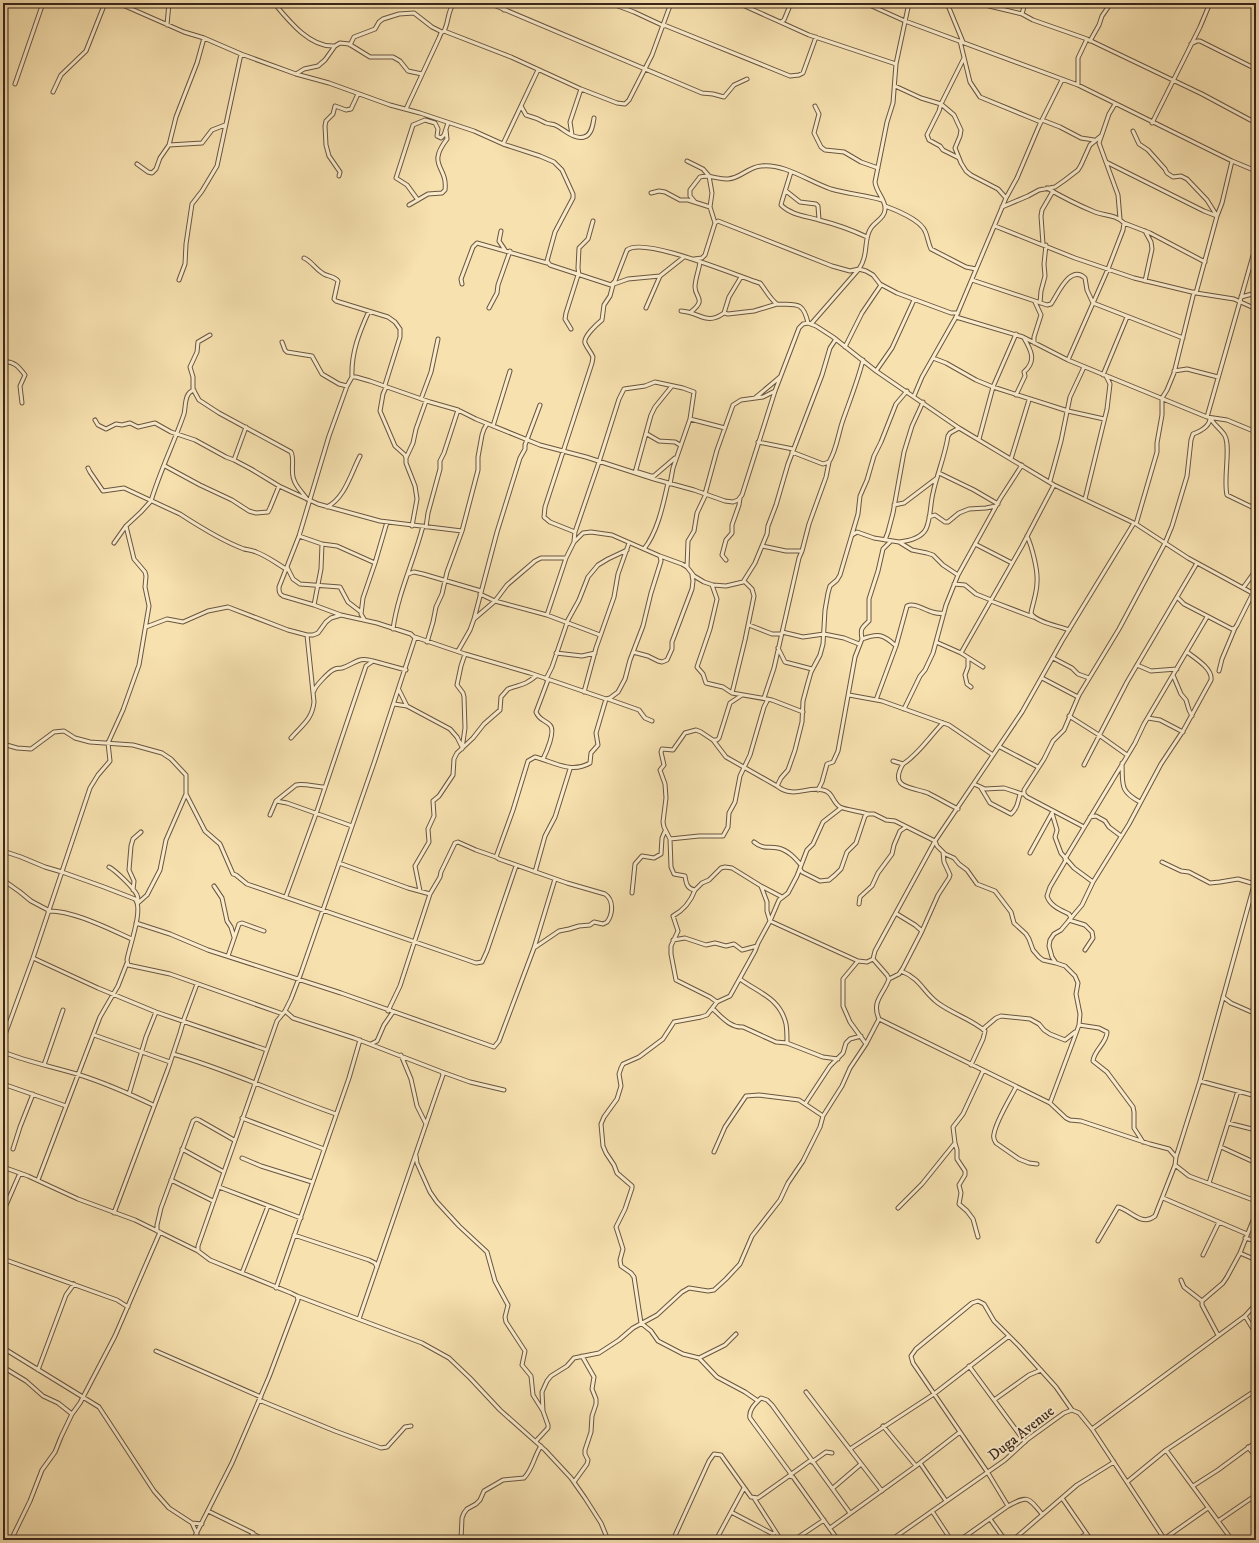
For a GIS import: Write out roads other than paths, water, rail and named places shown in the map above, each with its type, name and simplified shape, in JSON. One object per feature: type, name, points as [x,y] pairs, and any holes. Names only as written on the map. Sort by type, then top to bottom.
[{"type":"street","points":[[15,84],[43,3]]},
{"type":"street","points":[[53,92],[61,75],[86,51],[105,3]]},
{"type":"street","points":[[118,3],[167,25],[204,38],[241,54],[296,74],[329,83],[448,123],[554,162],[562,170],[572,191],[573,198],[553,237],[547,262]]},
{"type":"street","points":[[167,25],[169,3]]},
{"type":"street","points":[[274,3],[290,23],[319,44],[327,47],[340,43],[350,45],[370,57],[393,56],[400,61],[408,71],[422,74]]},
{"type":"street","points":[[406,109],[447,25],[449,11],[454,3]]},
{"type":"street","points":[[489,3],[646,68],[702,93],[713,94],[721,97],[726,96],[734,85],[747,79]]},
{"type":"street","points":[[504,10],[508,3]]},
{"type":"street","points":[[610,3],[790,76],[803,73],[816,37]]},
{"type":"street","points":[[350,45],[354,37],[375,29],[381,20],[399,14],[414,13],[432,27],[443,32],[511,57],[581,89],[623,104],[629,100],[646,68],[664,26],[671,3]]},
{"type":"street","points":[[738,3],[816,37],[896,64]]},
{"type":"street","points":[[781,22],[785,18],[791,3]]},
{"type":"street","points":[[865,3],[905,21],[1078,85],[1232,161],[1256,171]]},
{"type":"street","points":[[726,560],[722,555],[723,548],[726,540],[732,533],[732,524],[758,442],[775,391],[799,328],[803,324],[809,323],[848,283],[859,269],[864,259],[867,237],[870,228],[884,213],[885,206],[876,188],[875,182],[886,122],[894,103],[896,64],[909,3]]},
{"type":"street","points":[[946,3],[961,42],[970,82],[980,97],[1060,127],[1081,138],[1094,140]]},
{"type":"street","points":[[985,3],[989,6],[1022,14],[1033,20],[1088,40],[1174,80],[1256,122]]},
{"type":"street","points":[[1022,14],[1025,3]]},
{"type":"street","points":[[1078,85],[1078,58],[1088,40],[1100,25],[1102,16],[1111,3]]},
{"type":"street","points":[[1152,122],[1200,27],[1210,3]]},
{"type":"street","points":[[137,164],[148,172],[152,173],[156,169],[161,155],[169,145],[176,117],[197,63],[204,38]]},
{"type":"street","points":[[1191,44],[1200,41],[1256,70]]},
{"type":"street","points":[[296,74],[318,66],[325,60],[334,46]]},
{"type":"street","points":[[179,280],[185,264],[186,244],[192,204],[202,191],[210,175],[217,166],[241,54]]},
{"type":"street","points":[[959,158],[948,153],[930,140],[928,135],[939,112],[940,104],[964,58]]},
{"type":"street","points":[[503,144],[538,70]]},
{"type":"street","points":[[914,396],[922,377],[957,315],[1006,198],[1017,178],[1041,121],[1062,80]]},
{"type":"street","points":[[895,86],[926,100],[940,104],[954,115],[960,130],[960,136],[955,148],[964,167],[971,175],[992,185],[1006,198]]},
{"type":"street","points":[[572,134],[570,122],[581,89]]},
{"type":"street","points":[[339,176],[340,172],[333,162],[326,145],[326,121],[333,114],[336,106],[346,110],[351,109],[358,94]]},
{"type":"street","points":[[1115,104],[1109,114],[1099,143],[1118,195],[1120,219]]},
{"type":"street","points":[[521,106],[526,115],[537,118],[547,124],[556,126],[565,132],[584,138],[592,128],[594,118]]},
{"type":"street","points":[[815,106],[819,114],[814,133],[821,147],[825,150],[844,152],[861,162],[878,168]]},
{"type":"street","points":[[418,200],[407,185],[396,178],[413,125],[425,120],[435,123],[438,129],[437,136],[443,138],[448,123]]},
{"type":"street","points":[[169,145],[202,143],[212,130],[225,125]]},
{"type":"street","points":[[409,205],[428,194],[442,192],[444,190],[444,177],[438,160],[438,154],[440,148],[447,139],[446,128]]},
{"type":"street","points":[[1132,131],[1138,144],[1148,150],[1167,173],[1173,177],[1181,176],[1187,179],[1208,200],[1217,216]]},
{"type":"street","points":[[1002,207],[1039,190],[1055,187],[1078,170],[1082,165],[1090,145],[1094,140],[1101,136]]},
{"type":"street","points":[[687,161],[703,169],[709,176],[712,193],[710,207],[716,223],[705,255],[702,258],[692,259]]},
{"type":"street","points":[[761,886],[767,902],[767,911],[770,921],[858,961],[867,962],[874,958],[876,951],[936,842],[1000,746],[1042,678],[1069,630],[1135,524],[1157,452],[1157,443],[1162,415],[1162,398],[1167,390],[1174,371],[1195,292],[1222,203],[1232,161]]},
{"type":"street","points":[[1106,162],[1204,212],[1217,216]]},
{"type":"street","points":[[695,202],[690,196],[690,190],[698,179],[703,176],[727,179],[736,178],[749,169],[762,165],[781,168],[832,189],[882,200]]},
{"type":"street","points":[[791,172],[781,205],[784,208],[799,215],[819,220],[867,237]]},
{"type":"street","points":[[1047,188],[1096,212],[1120,219],[1124,223],[1144,230],[1205,262]]},
{"type":"street","points":[[651,193],[659,191],[671,194],[680,200],[688,200],[710,207]]},
{"type":"street","points":[[786,191],[800,202],[816,204],[818,206],[819,220]]},
{"type":"street","points":[[1040,303],[1041,291],[1045,276],[1044,244],[1040,216],[1053,191]]},
{"type":"street","points":[[885,206],[899,211],[921,225],[925,231],[928,244],[931,249],[966,267],[976,269]]},
{"type":"street","points":[[571,329],[565,319],[566,313],[578,275],[579,248],[588,239],[592,220]]},
{"type":"street","points":[[716,223],[718,221],[832,266],[850,271],[859,269],[866,271],[873,275],[881,284],[897,293],[951,313],[1016,334],[1084,367],[1208,417],[1227,420],[1256,432]]},
{"type":"street","points":[[1068,360],[1108,269],[1123,230],[1124,223]]},
{"type":"street","points":[[995,226],[1044,244],[1076,258],[1145,281],[1234,299],[1256,309]]},
{"type":"street","points":[[1144,230],[1151,242],[1152,249],[1145,281]]},
{"type":"street","points":[[501,231],[499,241],[505,250]]},
{"type":"street","points":[[462,284],[461,279],[473,247],[477,243],[547,262],[552,266],[608,284],[613,284],[628,279],[660,276]]},
{"type":"street","points":[[1024,794],[1024,790],[1053,741],[1064,730],[1078,697],[1120,629],[1165,543],[1172,526],[1187,476],[1191,440],[1194,434],[1201,431],[1209,423],[1208,417],[1218,377],[1256,246]]},
{"type":"street","points":[[575,532],[550,522],[544,517],[545,507],[562,451],[576,415],[593,357],[585,343],[585,338],[595,325],[602,320],[604,305],[610,296],[624,254],[630,248],[648,247],[692,259],[760,284],[767,292],[771,300],[777,304]]},
{"type":"street","points":[[489,308],[497,293],[498,284],[510,251]]},
{"type":"street","points":[[646,308],[660,276],[684,257]]},
{"type":"street","points":[[304,258],[320,272],[336,278],[338,281],[334,296],[336,301],[392,319],[401,331],[383,394],[380,411],[395,446],[405,455],[406,458]]},
{"type":"street","points":[[691,312],[698,305],[700,300],[695,287],[700,262]]},
{"type":"street","points":[[972,280],[1047,305],[1051,304],[1066,280],[1076,274],[1080,275],[1086,278],[1087,290],[1093,303],[1183,338]]},
{"type":"street","points":[[681,311],[691,312],[711,320],[715,319],[724,313],[729,297],[742,277]]},
{"type":"street","points":[[845,347],[862,313],[881,284]]},
{"type":"street","points":[[1241,297],[1256,293]]},
{"type":"street","points":[[876,371],[892,348],[914,300]]},
{"type":"street","points":[[1034,343],[1034,337],[1041,315],[1035,301]]},
{"type":"street","points":[[724,313],[728,314],[754,311],[777,304],[794,304],[800,307],[806,315],[809,323],[836,339],[876,371],[959,428],[1054,484],[1135,524],[1197,563],[1254,594],[1235,628],[1222,659],[1219,671]]},
{"type":"street","points":[[369,311],[361,327],[354,350],[352,377],[347,386],[329,436],[299,536],[279,587],[280,594],[341,615],[365,620],[411,634],[427,642],[607,699],[639,710],[645,718],[652,721]]},
{"type":"street","points":[[1104,375],[1127,317]]},
{"type":"street","points":[[979,439],[993,387],[1016,334]]},
{"type":"street","points":[[210,335],[198,342],[197,352],[190,365],[196,397],[202,403],[291,452],[291,469],[294,481],[309,500]]},
{"type":"street","points":[[1016,396],[1025,376],[1024,372],[1030,366],[1032,358],[1032,353],[1023,337]]},
{"type":"street","points":[[421,399],[432,372],[438,339]]},
{"type":"street","points":[[692,575],[704,582],[712,584],[726,586],[735,585],[744,581],[755,564],[793,451],[822,375],[830,348],[836,339]]},
{"type":"street","points":[[282,342],[287,352],[312,356],[322,374],[339,384],[347,386]]},
{"type":"street","points":[[933,358],[946,363],[976,380],[1016,396],[1068,411],[1104,419]]},
{"type":"street","points":[[670,839],[699,836],[723,836],[728,827],[729,813],[735,802],[738,785],[750,755],[764,707],[799,558],[809,524],[826,477],[829,462],[836,446],[842,421],[859,375],[862,360]]},
{"type":"street","points":[[3,362],[9,362],[17,366],[25,375],[20,386],[22,403]]},
{"type":"street","points":[[1050,481],[1068,411],[1070,397],[1084,367]]},
{"type":"street","points":[[1174,371],[1187,368],[1218,377]]},
{"type":"street","points":[[493,426],[510,371]]},
{"type":"street","points":[[1085,499],[1110,393],[1110,384],[1104,375]]},
{"type":"street","points":[[754,399],[781,376]]},
{"type":"street","points":[[352,377],[386,386],[426,401],[458,410],[487,424],[528,440],[651,476],[654,476],[677,457]]},
{"type":"street","points":[[574,542],[575,532],[600,462],[618,398],[624,389],[645,386],[655,382],[694,392],[690,419],[680,445],[656,523],[644,549]]},
{"type":"street","points":[[635,472],[655,407],[672,386]]},
{"type":"street","points":[[114,543],[126,526],[151,501],[184,413],[189,392],[194,390]]},
{"type":"street","points":[[633,652],[648,656],[658,662],[667,660],[672,649],[672,642],[692,589],[692,575],[687,566],[688,541],[694,531],[697,513],[705,494],[725,428],[734,405],[737,401],[754,399],[769,395],[775,391]]},
{"type":"street","points":[[777,786],[781,778],[788,770],[798,736],[803,712],[803,701],[812,669],[820,655],[824,634],[825,610],[830,586],[840,575],[859,508],[860,496],[867,480],[874,456],[896,404],[907,391]]},
{"type":"street","points":[[1011,459],[1029,400]]},
{"type":"street","points":[[412,526],[417,499],[415,486],[406,463],[406,458],[413,443],[416,429],[426,401]]},
{"type":"street","points":[[885,540],[894,505],[904,452],[912,426],[923,402]]},
{"type":"street","points":[[458,651],[470,630],[474,619],[497,532],[520,458],[525,449],[525,445],[540,405]]},
{"type":"street","points":[[393,629],[398,603],[425,527],[440,469],[440,461],[458,410]]},
{"type":"street","points":[[1208,417],[1225,436],[1227,442],[1226,474],[1228,495],[1256,509]]},
{"type":"street","points":[[690,419],[725,428]]},
{"type":"street","points":[[95,420],[98,425],[106,430],[116,424],[122,425],[130,423],[138,427],[155,423],[195,440],[279,486],[327,507],[387,522],[462,531]]},
{"type":"street","points":[[427,642],[436,607],[446,581],[447,572],[462,531],[478,470],[478,457],[482,435],[487,424]]},
{"type":"street","points":[[234,460],[246,427]]},
{"type":"street","points":[[852,535],[857,532],[874,538],[899,542],[916,538],[924,531],[931,509],[932,494],[940,473],[950,432],[959,428]]},
{"type":"street","points":[[647,434],[659,441],[675,442],[680,445]]},
{"type":"street","points":[[758,442],[793,451],[823,464],[829,462]]},
{"type":"street","points":[[327,507],[337,501],[360,456]]},
{"type":"street","points":[[904,709],[933,653],[936,637],[958,575],[997,505],[1022,465]]},
{"type":"street","points":[[164,466],[232,500],[240,507],[252,512],[268,512],[279,486]]},
{"type":"street","points":[[88,468],[103,491],[124,488],[180,514],[187,520],[238,546],[268,557],[287,568],[293,579],[300,584],[340,587],[348,602],[361,612]]},
{"type":"street","points":[[635,472],[669,484],[733,502],[740,498]]},
{"type":"street","points":[[940,473],[974,490],[997,505]]},
{"type":"street","points":[[894,505],[904,503],[938,477]]},
{"type":"street","points":[[961,653],[1027,536],[1054,484]]},
{"type":"street","points":[[929,517],[935,515],[941,520],[948,522],[959,513],[969,508],[986,508],[997,505]]},
{"type":"street","points":[[365,620],[362,618],[361,612],[363,598],[387,522]]},
{"type":"street","points":[[3,1040],[33,958],[90,788],[110,761],[108,743],[130,692],[140,661],[149,606],[145,587],[146,576],[142,567],[134,559],[126,526]]},
{"type":"street","points":[[547,615],[566,558],[574,542],[583,533],[590,532],[612,535],[687,566]]},
{"type":"street","points":[[299,536],[322,544],[337,546],[375,563]]},
{"type":"street","points":[[1027,536],[1034,554],[1038,576],[1031,613],[1033,617]]},
{"type":"street","points":[[818,790],[827,764],[833,762],[838,751],[855,656],[862,639],[863,625],[869,621],[869,599],[884,549],[891,541]]},
{"type":"street","points":[[899,542],[912,550],[933,555],[943,565],[958,575]]},
{"type":"street","points":[[584,692],[600,635],[614,597],[618,574],[629,543]]},
{"type":"street","points":[[314,605],[319,585],[322,544]]},
{"type":"street","points":[[976,544],[1012,563]]},
{"type":"street","points":[[762,546],[786,551],[802,551]]},
{"type":"street","points":[[543,759],[548,747],[552,726],[538,717],[536,712],[567,622],[579,600],[585,583],[598,565],[627,550]]},
{"type":"street","points":[[496,857],[513,810],[528,761],[535,757],[570,769],[590,763],[591,753],[598,745],[596,733],[607,699],[618,692],[625,679],[627,668],[643,626],[661,561],[660,556]]},
{"type":"street","points":[[474,619],[495,601],[507,586],[535,561],[542,558],[566,558]]},
{"type":"street","points":[[1084,765],[1137,665],[1197,563]]},
{"type":"street","points":[[1243,588],[1256,570]]},
{"type":"street","points":[[408,574],[414,572],[446,581],[481,593],[495,601],[547,615],[600,635]]},
{"type":"street","points":[[732,693],[749,624],[754,596],[752,589],[744,581]]},
{"type":"street","points":[[712,584],[717,599],[710,629],[697,667],[703,674],[706,683],[723,687],[732,693],[766,698],[803,712]]},
{"type":"street","points":[[954,584],[965,585],[976,594],[1069,630]]},
{"type":"street","points":[[1177,597],[1184,604],[1207,617],[1226,627],[1235,628]]},
{"type":"street","points":[[876,700],[896,646],[907,606],[910,604],[936,614],[944,613]]},
{"type":"street","points":[[146,627],[167,619],[183,622],[208,611],[228,606],[307,636],[318,634],[326,622],[331,618],[341,615]]},
{"type":"street","points":[[1070,919],[1069,914],[1061,911],[1051,903],[1047,896],[1050,887],[1207,617]]},
{"type":"street","points":[[749,624],[772,634],[781,633],[803,637],[824,634],[844,638],[859,644]]},
{"type":"street","points":[[291,738],[308,721],[314,702],[307,636]]},
{"type":"street","points":[[862,639],[869,636],[882,636],[896,646]]},
{"type":"street","points":[[198,1252],[198,1246],[213,1201],[255,1082],[278,1021],[284,1013],[298,980],[406,670],[415,637]]},
{"type":"street","points":[[936,642],[961,653],[983,667]]},
{"type":"street","points":[[778,648],[785,662],[812,669]]},
{"type":"street","points":[[1056,963],[1052,958],[1050,942],[1054,934],[1061,930],[1082,905],[1161,764],[1192,716],[1212,677],[1203,664],[1187,652]]},
{"type":"street","points":[[556,653],[582,656],[595,653]]},
{"type":"street","points":[[462,748],[465,728],[463,693],[457,685],[465,654]]},
{"type":"street","points":[[968,658],[968,667],[965,675],[967,684],[971,687]]},
{"type":"street","points":[[1053,658],[1072,668],[1078,674],[1089,678]]},
{"type":"street","points":[[313,693],[319,682],[332,670],[348,666],[361,659],[406,670]]},
{"type":"street","points":[[286,896],[316,814],[366,666],[372,661]]},
{"type":"street","points":[[1137,665],[1151,671],[1177,669]]},
{"type":"street","points":[[1173,675],[1181,694],[1186,700],[1192,716]]},
{"type":"street","points":[[420,891],[415,863],[421,857],[429,842],[428,829],[434,816],[433,801],[439,796],[453,776],[454,760],[457,753],[474,738],[484,724],[500,710],[501,697],[508,689],[528,683],[536,676]]},
{"type":"street","points":[[1042,678],[1078,697]]},
{"type":"street","points":[[399,690],[407,706]]},
{"type":"street","points":[[713,740],[717,740],[719,738],[730,702],[742,695]]},
{"type":"street","points":[[849,695],[876,700],[949,725],[993,755]]},
{"type":"street","points":[[394,704],[407,706],[450,729],[462,748]]},
{"type":"street","points":[[1069,716],[1127,755]]},
{"type":"street","points":[[1148,718],[1160,720],[1182,732]]},
{"type":"street","points":[[942,723],[914,756],[903,764],[898,774],[900,781],[904,786],[929,794],[958,810]]},
{"type":"street","points":[[696,890],[687,886],[685,876],[675,875],[671,867],[670,839],[665,831],[663,822],[666,798],[665,784],[660,770],[664,765],[661,752],[662,749],[673,750],[685,733],[691,731],[696,730],[701,732],[713,740],[726,757],[784,791],[789,793],[818,790],[827,792],[831,794],[835,802],[841,808],[874,814],[886,820],[895,822],[936,842],[943,852],[956,860],[972,876],[977,884],[995,891],[1011,912],[1014,923],[1026,934],[1033,950],[1039,957],[1043,960],[1065,966],[1075,976],[1078,983],[1076,994],[1079,1010],[1077,1031],[1050,1103]]},
{"type":"street","points":[[3,744],[16,748],[31,749],[38,743],[50,737],[54,732],[64,731],[75,738],[90,742],[143,747],[162,753],[171,759],[186,776],[186,794],[166,840],[160,870],[147,895],[138,902]]},
{"type":"street","points":[[1000,746],[1038,767]]},
{"type":"street","points":[[893,761],[903,764]]},
{"type":"street","points":[[1122,763],[1122,781],[1124,788],[1130,796],[1140,802]]},
{"type":"street","points":[[535,872],[545,836],[555,817],[570,769]]},
{"type":"street","points":[[270,815],[276,801],[296,785],[300,784],[325,787]]},
{"type":"street","points":[[974,784],[985,789],[1004,788],[1024,794],[1052,812],[1084,827]]},
{"type":"street","points":[[981,788],[990,804],[1011,814],[1014,812],[1020,794]]},
{"type":"street","points":[[186,794],[206,831],[220,844],[233,874],[247,884],[286,896],[476,963],[482,962],[487,951],[516,866]]},
{"type":"street","points":[[276,801],[287,803],[352,826]]},
{"type":"street","points":[[758,1401],[717,1377],[699,1358],[683,1354],[658,1341],[651,1331],[641,1323],[634,1277],[632,1273],[621,1266],[620,1260],[623,1249],[616,1227],[625,1209],[632,1186],[617,1173],[614,1165],[606,1153],[603,1146],[602,1124],[604,1117],[617,1100],[621,1086],[619,1074],[624,1064],[639,1056],[663,1039],[674,1022],[707,1015],[717,1002],[730,996],[770,921],[775,907],[782,897],[788,893],[807,850],[813,844],[823,822],[841,808]]},
{"type":"street","points":[[1030,853],[1052,812]]},
{"type":"street","points":[[1052,812],[1057,830],[1055,837],[1056,841],[1065,859],[1074,868],[1094,882]]},
{"type":"street","points":[[754,842],[764,848],[773,847],[783,850],[795,858],[802,872],[820,881],[829,880],[841,869],[847,852],[856,842],[863,820],[868,814]]},
{"type":"street","points":[[1090,817],[1096,816],[1105,821],[1109,827],[1121,836]]},
{"type":"street","points":[[859,904],[860,897],[872,886],[878,873],[892,854],[900,831],[906,827]]},
{"type":"street","points":[[632,893],[637,861],[642,856],[654,858],[661,854],[662,838],[665,831]]},
{"type":"street","points":[[133,890],[134,880],[129,870],[131,846],[133,839],[141,832]]},
{"type":"street","points":[[388,1011],[400,986],[430,894],[440,878],[441,872],[454,843],[458,842],[516,866],[555,880],[605,894],[609,897],[612,904],[611,914],[606,922],[603,924],[594,922],[590,925],[559,931],[534,948]]},
{"type":"street","points":[[3,851],[133,898],[138,902]]},
{"type":"street","points":[[943,852],[944,862],[950,875],[938,895],[922,932],[899,974],[889,979],[876,1005],[879,1019],[1050,1103],[1070,1120],[1169,1149],[1176,1156]]},
{"type":"street","points":[[1162,862],[1210,882],[1238,879],[1255,884]]},
{"type":"street","points":[[339,863],[430,894]]},
{"type":"street","points":[[38,1180],[100,1017],[114,994],[127,962],[136,923],[138,902],[137,895],[113,869],[108,867]]},
{"type":"street","points":[[717,1002],[676,980],[671,954],[673,940],[678,931],[673,916],[678,914],[688,904],[702,883],[708,880],[721,868],[726,867],[739,871],[761,886],[782,897]]},
{"type":"street","points":[[1098,1241],[1110,1224],[1118,1208],[1123,1208],[1141,1220],[1151,1219],[1157,1213],[1175,1165],[1176,1156],[1200,1081],[1256,879]]},
{"type":"street","points":[[3,880],[30,901],[48,910],[88,920],[132,939]]},
{"type":"street","points":[[136,923],[494,1047],[498,1041],[534,948],[555,880]]},
{"type":"street","points":[[214,886],[222,898],[226,921],[231,927],[234,937]]},
{"type":"street","points":[[897,914],[915,925],[922,932]]},
{"type":"street","points":[[1070,919],[1085,925],[1092,932],[1093,938],[1085,950]]},
{"type":"street","points":[[228,956],[238,926],[242,923],[264,931]]},
{"type":"street","points":[[673,940],[685,938],[706,945],[715,944],[726,946],[734,944],[742,950],[757,946]]},
{"type":"street","points":[[33,958],[156,1012],[267,1050]]},
{"type":"street","points":[[874,958],[889,979]]},
{"type":"street","points":[[858,961],[843,979],[843,1006],[850,1022],[866,1044]]},
{"type":"street","points":[[127,962],[131,966],[164,972],[284,1013],[292,1018],[360,1040],[470,1082],[504,1090]]},
{"type":"street","points":[[901,970],[914,977],[939,1004],[983,1029],[985,1032],[983,1039],[971,1065]]},
{"type":"street","points":[[740,979],[778,1005],[786,1025],[788,1044]]},
{"type":"street","points":[[114,1213],[173,1054],[197,984]]},
{"type":"street","points":[[1223,997],[1231,1003],[1256,1014]]},
{"type":"street","points":[[713,1009],[732,1025],[747,1029],[776,1042],[788,1044],[823,1057],[838,1060]]},
{"type":"street","points":[[44,1065],[63,1010]]},
{"type":"street","points":[[129,1094],[156,1012]]},
{"type":"street","points":[[369,1044],[377,1041],[384,1025],[393,1012]]},
{"type":"street","points":[[983,1029],[996,1018],[1001,1016],[1030,1019],[1039,1024],[1050,1034],[1065,1040],[1077,1031]]},
{"type":"street","points":[[543,1411],[542,1392],[548,1381],[551,1376],[567,1366],[574,1358],[599,1353],[641,1323],[657,1314],[682,1292],[689,1288],[708,1291],[714,1290],[740,1264],[752,1236],[780,1200],[788,1183],[803,1161],[820,1127],[823,1116],[842,1086],[850,1068],[866,1044],[879,1019]]},
{"type":"street","points":[[3,1022],[8,1025]]},
{"type":"street","points":[[1078,1025],[1099,1028],[1107,1032],[1104,1041],[1093,1061],[1107,1072],[1132,1106],[1134,1112],[1134,1128],[1143,1142]]},
{"type":"street","points":[[94,1035],[170,1062]]},
{"type":"street","points":[[805,1104],[830,1066],[838,1060],[843,1053],[846,1043],[850,1039],[861,1036]]},
{"type":"street","points":[[276,1288],[349,1078],[360,1040]]},
{"type":"street","points":[[3,1052],[79,1074],[154,1105]]},
{"type":"street","points":[[173,1054],[224,1070],[269,1089],[336,1114]]},
{"type":"street","points":[[401,1055],[411,1079],[417,1106],[426,1124]]},
{"type":"street","points":[[978,1237],[973,1219],[959,1204],[961,1193],[959,1185],[965,1175],[965,1171],[957,1159],[953,1127],[963,1114],[983,1071]]},
{"type":"street","points":[[359,1318],[443,1076],[442,1072]]},
{"type":"street","points":[[1200,1081],[1256,1096]]},
{"type":"street","points":[[3,1084],[66,1106]]},
{"type":"street","points":[[1016,1087],[997,1124],[994,1139],[996,1143],[1019,1159],[1037,1164]]},
{"type":"street","points":[[1209,1182],[1238,1091]]},
{"type":"street","points":[[13,1149],[33,1094]]},
{"type":"street","points":[[714,1152],[725,1127],[746,1096],[759,1095],[799,1100],[823,1116]]},
{"type":"street","points":[[242,1118],[324,1149]]},
{"type":"street","points":[[11,1540],[30,1501],[42,1470],[55,1452],[72,1414],[83,1396],[128,1307],[159,1232],[156,1225],[191,1124],[196,1119],[234,1140]]},
{"type":"street","points":[[1228,1123],[1256,1130]]},
{"type":"street","points":[[898,1208],[922,1184],[955,1143]]},
{"type":"street","points":[[1221,1147],[1256,1163]]},
{"type":"street","points":[[182,1149],[224,1172]]},
{"type":"street","points":[[415,1154],[417,1163],[436,1202],[487,1252],[495,1280],[508,1305],[505,1317],[506,1322],[525,1351],[522,1365],[531,1376],[533,1395],[543,1411],[548,1425],[548,1428],[536,1441]]},
{"type":"street","points":[[242,1158],[261,1166],[312,1182]]},
{"type":"street","points":[[1175,1165],[1189,1176],[1209,1182],[1256,1201]]},
{"type":"street","points":[[3,1167],[38,1180],[78,1199],[159,1232],[198,1252],[210,1260],[296,1296],[359,1318],[422,1343],[449,1358],[500,1410],[536,1441],[574,1482],[601,1522],[608,1540]]},
{"type":"street","points":[[3,1212],[20,1173]]},
{"type":"street","points":[[171,1180],[213,1201]]},
{"type":"street","points":[[219,1187],[301,1218]]},
{"type":"street","points":[[1162,1198],[1219,1222],[1256,1241]]},
{"type":"street","points":[[242,1273],[268,1206]]},
{"type":"street","points":[[1202,1301],[1223,1283],[1240,1253],[1256,1213]]},
{"type":"street","points":[[1203,1255],[1219,1222]]},
{"type":"street","points":[[294,1235],[369,1260],[375,1263],[377,1267]]},
{"type":"street","points":[[1240,1253],[1256,1260]]},
{"type":"street","points":[[3,1259],[117,1300],[128,1307]]},
{"type":"street","points":[[1181,1280],[1184,1287],[1202,1301],[1204,1309],[1218,1335]]},
{"type":"street","points":[[38,1370],[66,1295],[74,1284]]},
{"type":"street","points":[[193,1540],[232,1463],[260,1399],[298,1304],[296,1296]]},
{"type":"street","points":[[1008,1506],[988,1473],[913,1363],[911,1356],[916,1349],[972,1303],[978,1301],[984,1304],[994,1321],[1056,1387],[1072,1410]]},
{"type":"street","points":[[1092,1429],[1245,1316],[1256,1304]]},
{"type":"street","points":[[1245,1316],[1256,1334]]},
{"type":"street","points":[[699,1358],[725,1345],[736,1334]]},
{"type":"street","points":[[850,1449],[934,1394],[1009,1336]]},
{"type":"street","points":[[3,1348],[99,1407],[154,1491],[170,1508],[192,1523],[202,1524]]},
{"type":"street","points":[[156,1351],[335,1432],[381,1448],[387,1447],[405,1427],[411,1426]]},
{"type":"street","points":[[574,1482],[587,1464],[588,1460],[585,1450],[591,1432],[592,1416],[596,1404],[592,1389],[594,1377],[582,1356]]},
{"type":"street","points":[[3,1366],[26,1381],[43,1396],[58,1403],[72,1414]]},
{"type":"street","points":[[969,1366],[1025,1442]]},
{"type":"street","points":[[994,1400],[1029,1375],[1041,1370]]},
{"type":"street","points":[[1127,1482],[1166,1450],[1256,1390]]},
{"type":"street","points":[[806,1392],[882,1491]]},
{"type":"street","points":[[838,1540],[750,1418],[749,1414],[761,1398],[767,1400],[850,1513]]},
{"type":"street","name":"Duga Avenue","points":[[894,1539],[946,1501],[988,1473],[1025,1442],[1064,1413],[1072,1410],[1079,1412],[1092,1429],[1165,1539]]},
{"type":"street","points":[[884,1426],[916,1466]]},
{"type":"street","points":[[830,1528],[916,1466],[960,1432]]},
{"type":"street","points":[[1193,1486],[1256,1442]]},
{"type":"street","points":[[462,1540],[462,1518],[467,1509],[476,1504],[488,1488],[503,1480],[520,1479],[526,1476],[541,1446]]},
{"type":"street","points":[[1248,1447],[1256,1457]]},
{"type":"street","points":[[1166,1450],[1232,1540]]},
{"type":"street","points":[[754,1498],[758,1498],[826,1452],[832,1453]]},
{"type":"street","points":[[679,1540],[674,1539],[709,1461],[714,1454],[721,1455],[744,1488],[751,1497],[754,1498],[774,1532],[781,1540]]},
{"type":"street","points":[[1013,1540],[1077,1485],[1114,1462]]},
{"type":"street","points":[[920,1463],[946,1501]]},
{"type":"street","points":[[833,1488],[861,1464]]},
{"type":"street","points":[[716,1540],[744,1488]]},
{"type":"street","points":[[1218,1521],[1256,1495]]},
{"type":"street","points":[[960,1540],[1008,1506],[1022,1498],[1033,1504],[1042,1514]]},
{"type":"street","points":[[1062,1498],[1091,1540]]},
{"type":"street","points":[[1165,1539],[1208,1508]]},
{"type":"street","points":[[932,1511],[951,1540]]},
{"type":"street","points":[[208,1512],[265,1540]]},
{"type":"street","points":[[731,1512],[774,1532]]},
{"type":"street","points":[[990,1519],[1005,1540]]},
{"type":"street","points":[[794,1540],[824,1520]]},
{"type":"street","points":[[192,1523],[197,1534]]},
{"type":"street","points":[[770,1540],[774,1532]]},
{"type":"street","points":[[250,1540],[253,1534]]},
{"type":"street","points":[[1077,1540],[1086,1534]]}]
